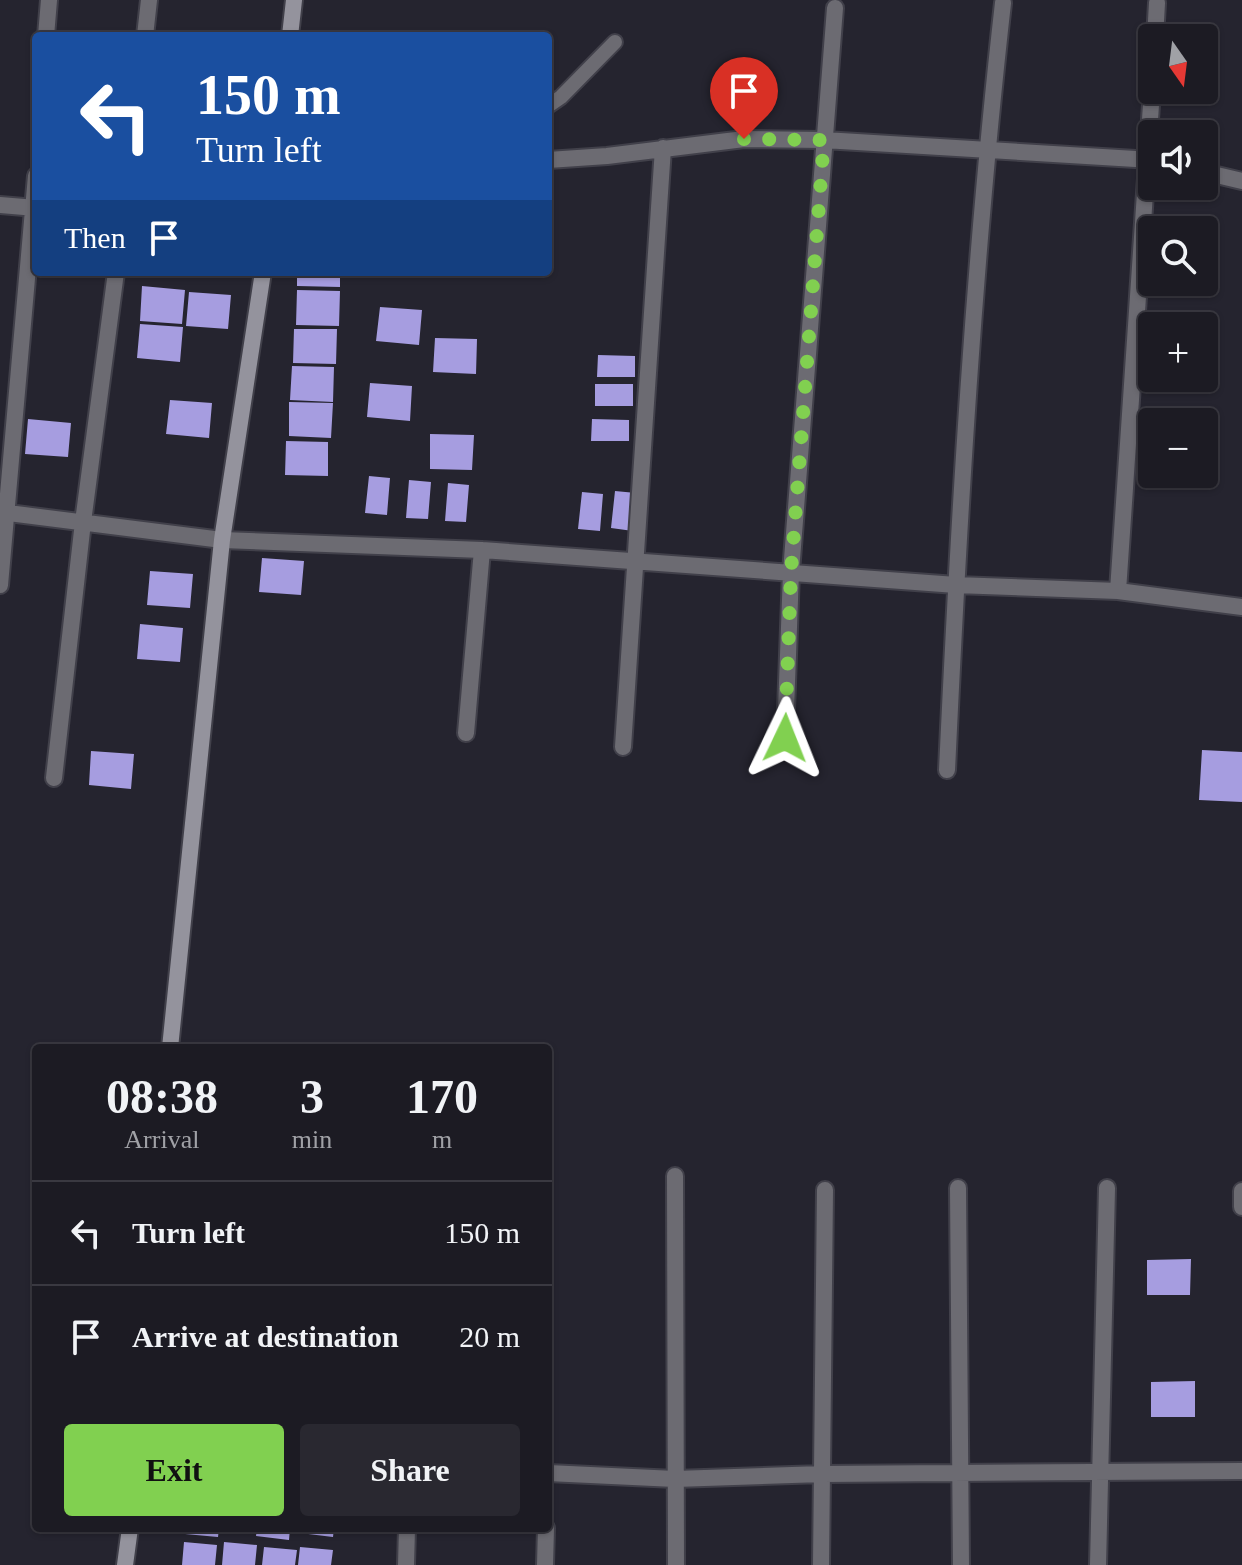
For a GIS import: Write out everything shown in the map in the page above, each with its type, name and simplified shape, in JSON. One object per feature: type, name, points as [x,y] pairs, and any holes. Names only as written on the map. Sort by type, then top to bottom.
[{"type":"street","points":[[46,32],[49,0]]},
{"type":"street","points":[[145,32],[149,0]]},
{"type":"street","points":[[290,32],[294,0]]},
{"type":"street","points":[[947,770],[956,585],[986,151],[1003,3]]},
{"type":"street","points":[[1156,24],[1157,3]]},
{"type":"street","points":[[785,738],[791,572],[835,8]]},
{"type":"street","points":[[552,160],[744,139],[824,140],[1138,159]]},
{"type":"street","points":[[623,747],[663,148]]},
{"type":"street","points":[[1218,175],[1242,181]]},
{"type":"street","points":[[1118,591],[1147,200]]},
{"type":"street","points":[[0,205],[32,208]]},
{"type":"street","points":[[0,585],[4,512],[32,237]]},
{"type":"street","points":[[54,778],[115,276]]},
{"type":"street","points":[[170,1044],[222,540],[262,276]]},
{"type":"street","points":[[4,512],[222,540],[482,550],[956,585],[1118,591],[1242,607]]},
{"type":"street","points":[[466,733],[482,550]]},
{"type":"street","points":[[675,1176],[676,1565]]},
{"type":"street","points":[[958,1188],[961,1565]]},
{"type":"street","points":[[1098,1565],[1107,1188]]},
{"type":"street","points":[[821,1565],[825,1190]]},
{"type":"street","points":[[1242,1191],[1242,1207]]},
{"type":"street","points":[[552,1473],[675,1479],[961,1472],[1242,1471]]},
{"type":"street","points":[[125,1565],[129,1532]]},
{"type":"street","points":[[406,1565],[407,1532]]},
{"type":"street","points":[[545,1565],[546,1532]]},
{"type":"lane","points":[[552,103],[615,42]]},
{"type":"building","points":[[297,276],[340,276],[340,287],[297,286]]},
{"type":"building","points":[[142,286],[185,290],[182,324],[140,321]]},
{"type":"building","points":[[297,290],[340,291],[339,326],[296,325]]},
{"type":"building","points":[[189,292],[231,295],[228,329],[186,326]]},
{"type":"building","points":[[380,307],[422,310],[419,345],[376,341]]},
{"type":"building","points":[[140,324],[183,327],[180,362],[137,358]]},
{"type":"building","points":[[294,329],[337,329],[336,364],[293,363]]},
{"type":"building","points":[[435,338],[477,339],[476,374],[433,372]]},
{"type":"building","points":[[598,355],[635,356],[635,377],[597,377]]},
{"type":"building","points":[[292,366],[334,367],[333,402],[290,400]]},
{"type":"building","points":[[370,383],[412,386],[410,421],[367,417]]},
{"type":"building","points":[[595,384],[633,384],[633,406],[595,406]]},
{"type":"building","points":[[170,400],[212,403],[209,438],[166,434]]},
{"type":"building","points":[[289,402],[333,403],[331,438],[289,436]]},
{"type":"building","points":[[28,419],[71,423],[68,457],[25,454]]},
{"type":"building","points":[[592,419],[629,420],[629,441],[591,441]]},
{"type":"building","points":[[430,434],[474,435],[472,470],[430,469]]},
{"type":"building","points":[[286,441],[328,442],[328,476],[285,475]]},
{"type":"building","points":[[369,476],[390,478],[387,515],[365,513]]},
{"type":"building","points":[[409,480],[431,482],[428,519],[406,518]]},
{"type":"building","points":[[448,483],[469,485],[466,522],[445,521]]},
{"type":"building","points":[[615,491],[636,493],[633,531],[611,528]]},
{"type":"building","points":[[582,492],[603,494],[600,531],[578,529]]},
{"type":"building","points":[[262,558],[304,561],[301,595],[259,592]]},
{"type":"building","points":[[150,571],[193,574],[190,608],[147,605]]},
{"type":"building","points":[[140,624],[183,628],[180,662],[137,659]]},
{"type":"building","points":[[1202,750],[1242,752],[1242,802],[1199,800]]},
{"type":"building","points":[[91,751],[134,754],[131,789],[89,785]]},
{"type":"building","points":[[1191,1259],[1190,1295],[1147,1295],[1147,1260]]},
{"type":"building","points":[[1195,1381],[1195,1417],[1151,1417],[1151,1382]]},
{"type":"building","points":[[185,1532],[219,1532],[218,1537]]},
{"type":"building","points":[[256,1532],[290,1532],[289,1540],[256,1536]]},
{"type":"building","points":[[300,1532],[334,1532],[333,1537]]},
{"type":"building","points":[[184,1542],[217,1545],[215,1565],[182,1565]]},
{"type":"building","points":[[224,1542],[257,1545],[255,1565],[222,1565]]},
{"type":"building","points":[[264,1547],[297,1550],[295,1565],[262,1565]]},
{"type":"building","points":[[300,1547],[333,1550],[331,1565],[298,1565]]},
{"type":"route","points":[[744,139],[824,140],[791,572],[785,738]]}]
